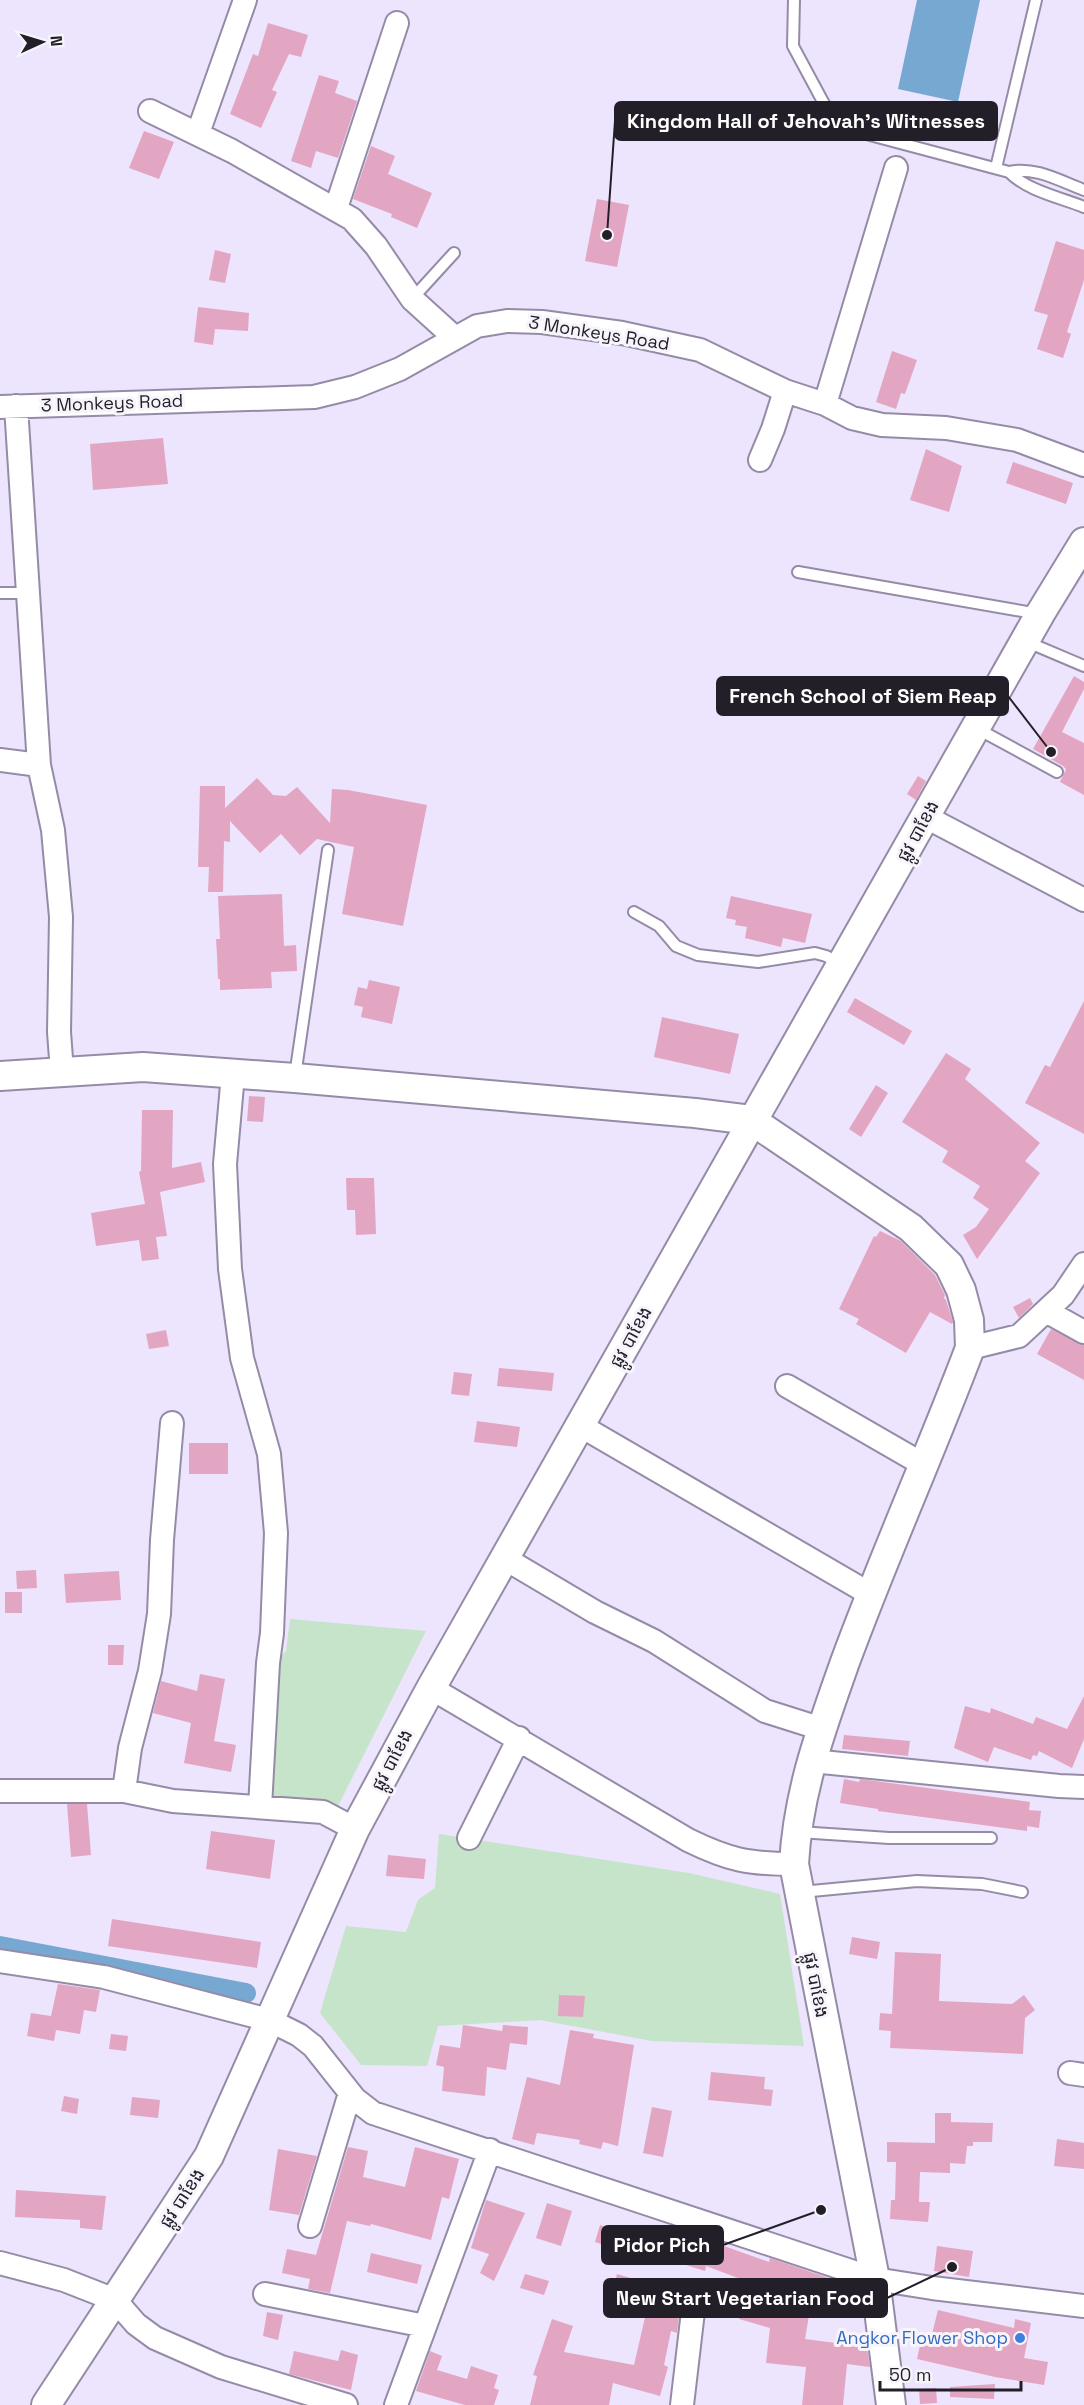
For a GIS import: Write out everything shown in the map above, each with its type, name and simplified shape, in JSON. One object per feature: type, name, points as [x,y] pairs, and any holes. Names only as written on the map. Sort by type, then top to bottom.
[{"type":"street","points":[[198,133],[245,0]]},
{"type":"street","points":[[336,208],[397,23]]},
{"type":"street","points":[[150,111],[198,133],[336,208],[352,219],[371,239],[412,299],[455,338]]},
{"type":"street","points":[[825,404],[896,168]]},
{"type":"street","name":"3 Monkeys Road","points":[[8,407],[314,397],[355,387],[400,369],[484,324],[519,320],[622,333],[700,350],[785,391],[825,404],[852,418],[882,426],[946,428],[1017,440],[1084,465]]},
{"type":"street","points":[[760,460],[785,391]]},
{"type":"street","points":[[8,407],[26,593],[39,765],[53,830],[60,906],[62,956],[59,1032],[62,1072]]},
{"type":"street","name":"ផ្លូវ បាខែង","points":[[46,2405],[209,2156],[355,1829],[431,1688],[581,1426],[751,1120],[843,965],[1024,641],[1084,542]]},
{"type":"street","points":[[0,760],[39,765]]},
{"type":"street","points":[[926,817],[1084,900]]},
{"type":"street","points":[[0,1076],[143,1067],[295,1078],[695,1113],[751,1120]]},
{"type":"street","points":[[233,1074],[225,1164],[230,1269],[242,1358],[269,1454],[276,1533],[272,1633],[268,1663],[260,1807]]},
{"type":"street","name":"ផ្លូវ បាខែង","points":[[751,1120],[911,1227],[949,1265],[962,1290],[966,1310],[970,1348],[870,1593],[822,1729],[801,1798],[795,1832],[794,1864],[798,1892],[874,2279],[891,2405]]},
{"type":"street","points":[[970,1348],[1018,1336],[1063,1295],[1084,1264]]},
{"type":"street","points":[[1046,1311],[1084,1332]]},
{"type":"street","points":[[787,1386],[924,1465]]},
{"type":"street","points":[[124,1791],[130,1748],[150,1671],[159,1614],[162,1540],[172,1423]]},
{"type":"street","points":[[581,1426],[870,1593]]},
{"type":"street","points":[[504,1558],[595,1612],[654,1641],[765,1711],[822,1729]]},
{"type":"street","points":[[431,1688],[688,1840],[723,1857],[758,1864],[794,1864]]},
{"type":"street","points":[[469,1838],[519,1738]]},
{"type":"street","points":[[812,1761],[1084,1787]]},
{"type":"street","points":[[0,1791],[124,1791],[173,1802],[323,1812],[355,1829]]},
{"type":"street","points":[[0,1961],[104,1977],[269,2020],[299,2035],[313,2046],[350,2093],[363,2107],[374,2113],[874,2279],[1084,2306]]},
{"type":"street","points":[[310,2226],[350,2093]]},
{"type":"street","points":[[394,2405],[490,2150]]},
{"type":"street","points":[[0,2262],[64,2280],[115,2300],[136,2324],[155,2338],[221,2367],[346,2405]]},
{"type":"street","points":[[265,2294],[425,2326]]},
{"type":"street","points":[[682,2405],[694,2302]]},
{"type":"lane","points":[[794,0],[794,46],[836,126],[1009,172],[1018,181],[1084,207]]},
{"type":"lane","points":[[996,168],[1036,0]]},
{"type":"lane","points":[[1009,172],[1021,169],[1034,171],[1084,190]]},
{"type":"lane","points":[[412,299],[454,253]]},
{"type":"lane","points":[[798,572],[1040,614]]},
{"type":"lane","points":[[0,593],[26,593]]},
{"type":"lane","points":[[1024,641],[1084,666]]},
{"type":"lane","points":[[976,728],[1057,772]]},
{"type":"lane","points":[[295,1078],[328,850]]},
{"type":"lane","points":[[634,912],[659,926],[676,946],[698,955],[758,962],[815,953],[843,965]]},
{"type":"lane","points":[[795,1832],[889,1838],[991,1838]]},
{"type":"lane","points":[[798,1892],[842,1886],[917,1881],[982,1884],[1022,1892]]},
{"type":"green space","points":[[290,1619],[426,1631],[336,1810],[266,1802],[274,1664],[286,1651]]},
{"type":"green space","points":[[439,1834],[689,1873],[780,1894],[804,2046],[652,2041],[540,2020],[438,2026],[427,2066],[361,2065],[320,2013],[346,1926],[406,1932],[418,1900],[435,1888]]},
{"type":"water","points":[[917,0],[980,0],[958,102],[898,89]]},
{"type":"building","points":[[268,23],[308,35],[301,57],[289,54],[272,90],[277,92],[261,128],[230,114],[253,54],[258,56]]},
{"type":"building","points":[[319,75],[339,81],[335,93],[357,101],[338,158],[316,151],[311,168],[291,161]]},
{"type":"building","points":[[144,131],[174,142],[159,179],[129,168]]},
{"type":"building","points":[[371,146],[395,156],[388,174],[432,193],[417,228],[391,217],[392,214],[353,199]]},
{"type":"building","points":[[597,199],[629,205],[617,267],[585,261]]},
{"type":"building","points":[[1056,241],[1084,250],[1084,280],[1067,332],[1071,334],[1063,358],[1037,349],[1048,315],[1034,311]]},
{"type":"building","points":[[215,250],[231,254],[225,283],[209,280]]},
{"type":"building","points":[[198,307],[249,313],[248,331],[215,329],[213,345],[194,342]]},
{"type":"building","points":[[892,351],[917,360],[905,394],[901,393],[896,409],[876,402]]},
{"type":"building","points":[[163,438],[168,484],[93,490],[90,444]]},
{"type":"building","points":[[926,449],[962,466],[949,512],[910,500]]},
{"type":"building","points":[[1013,462],[1073,483],[1066,504],[1006,483]]},
{"type":"building","points":[[1074,676],[1084,682],[1084,689],[1062,732],[1084,743],[1084,795],[1060,782],[1066,769],[1063,766],[1033,749]]},
{"type":"building","points":[[918,776],[926,781],[916,800],[907,794]]},
{"type":"building","points":[[257,778],[273,795],[286,796],[297,787],[330,823],[332,789],[427,805],[403,926],[342,914],[354,847],[317,839],[300,855],[281,834],[260,853],[230,821],[230,842],[224,841],[223,892],[208,892],[209,867],[198,867],[200,786],[225,786],[225,808]]},
{"type":"building","points":[[282,894],[284,946],[296,945],[297,971],[271,972],[272,988],[220,990],[216,939],[220,939],[218,896]]},
{"type":"building","points":[[731,896],[812,914],[805,943],[783,938],[781,947],[745,938],[747,927],[735,925],[736,920],[726,918]]},
{"type":"building","points":[[369,980],[400,987],[392,1024],[361,1017],[363,1007],[354,1005],[358,987],[367,989]]},
{"type":"building","points":[[855,998],[912,1031],[904,1045],[847,1012]]},
{"type":"building","points":[[1084,1001],[1084,1134],[1025,1103],[1045,1065],[1050,1067]]},
{"type":"building","points":[[662,1017],[739,1034],[730,1074],[654,1057]]},
{"type":"building","points":[[946,1053],[971,1069],[965,1079],[1040,1143],[1025,1161],[1040,1173],[977,1259],[963,1235],[976,1227],[989,1209],[973,1198],[980,1186],[942,1162],[948,1151],[902,1122]]},
{"type":"building","points":[[876,1085],[888,1093],[861,1137],[849,1129]]},
{"type":"building","points":[[249,1096],[265,1097],[263,1122],[247,1121]]},
{"type":"building","points":[[142,1110],[173,1110],[172,1168],[201,1162],[205,1182],[160,1192],[167,1236],[156,1237],[159,1259],[142,1261],[139,1240],[96,1246],[91,1213],[145,1204],[139,1172],[141,1171]]},
{"type":"building","points":[[346,1178],[374,1178],[376,1234],[356,1235],[355,1210],[347,1210]]},
{"type":"building","points":[[880,1231],[901,1241],[935,1275],[945,1295],[944,1298],[953,1322],[952,1324],[930,1312],[906,1353],[856,1324],[859,1319],[839,1309],[874,1236],[876,1237]]},
{"type":"building","points":[[1030,1298],[1033,1304],[1019,1318],[1013,1307]]},
{"type":"building","points":[[1051,1329],[1084,1345],[1084,1380],[1037,1354]]},
{"type":"building","points":[[166,1330],[169,1346],[149,1349],[146,1334]]},
{"type":"building","points":[[499,1368],[554,1373],[552,1391],[497,1386]]},
{"type":"building","points":[[454,1372],[472,1374],[469,1396],[451,1394]]},
{"type":"building","points":[[477,1421],[520,1427],[517,1447],[474,1442]]},
{"type":"building","points":[[189,1443],[228,1443],[228,1474],[189,1474]]},
{"type":"building","points":[[36,1570],[37,1588],[17,1589],[16,1571]]},
{"type":"building","points":[[119,1571],[121,1600],[66,1603],[64,1574]]},
{"type":"building","points":[[5,1592],[22,1592],[22,1613],[5,1613]]},
{"type":"building","points":[[108,1645],[124,1645],[123,1665],[108,1665]]},
{"type":"building","points":[[200,1674],[225,1679],[214,1741],[236,1745],[231,1772],[184,1763],[191,1723],[153,1713],[161,1681],[197,1691]]},
{"type":"building","points":[[1084,1696],[1084,1739],[1072,1768],[1039,1751],[1037,1756],[1033,1755],[1031,1760],[994,1747],[988,1762],[954,1748],[965,1706],[990,1713],[991,1708],[1033,1724],[1036,1717],[1067,1729]]},
{"type":"building","points":[[844,1735],[910,1741],[908,1756],[842,1749]]},
{"type":"building","points":[[844,1779],[859,1782],[860,1779],[1030,1802],[1029,1810],[1041,1811],[1039,1828],[1027,1826],[1027,1831],[878,1811],[878,1809],[840,1803]]},
{"type":"building","points":[[67,1804],[87,1804],[91,1855],[71,1857]]},
{"type":"building","points":[[211,1831],[275,1840],[270,1879],[206,1869]]},
{"type":"building","points":[[388,1855],[426,1859],[424,1879],[386,1876]]},
{"type":"building","points":[[112,1919],[261,1942],[257,1968],[108,1946]]},
{"type":"building","points":[[852,1937],[880,1942],[877,1959],[849,1954]]},
{"type":"building","points":[[895,1952],[941,1954],[939,2001],[1012,2004],[1024,1995],[1035,2010],[1025,2018],[1023,2054],[890,2048],[891,2031],[879,2030],[880,2013],[892,2014]]},
{"type":"building","points":[[58,1984],[100,1990],[96,2012],[84,2010],[80,2034],[56,2030],[54,2041],[27,2036],[31,2013],[51,2016]]},
{"type":"building","points":[[559,1995],[585,1996],[583,2017],[558,2016]]},
{"type":"building","points":[[463,2025],[502,2031],[503,2025],[528,2027],[527,2045],[510,2043],[506,2070],[487,2067],[485,2096],[442,2091],[444,2067],[436,2065],[440,2045],[460,2048]]},
{"type":"building","points":[[570,2030],[594,2034],[593,2038],[634,2045],[618,2146],[603,2142],[601,2149],[579,2144],[580,2140],[537,2133],[534,2145],[512,2139],[527,2077],[560,2085]]},
{"type":"building","points":[[111,2034],[128,2036],[126,2051],[109,2049]]},
{"type":"building","points":[[711,2072],[765,2077],[764,2089],[773,2090],[771,2106],[708,2100]]},
{"type":"building","points":[[64,2096],[79,2099],[77,2114],[61,2111]]},
{"type":"building","points":[[132,2097],[160,2100],[158,2118],[130,2115]]},
{"type":"building","points":[[652,2107],[672,2111],[663,2157],[643,2153]]},
{"type":"building","points":[[935,2113],[951,2113],[951,2122],[993,2123],[992,2142],[973,2142],[973,2146],[967,2146],[965,2164],[950,2163],[950,2173],[920,2172],[919,2202],[930,2202],[928,2222],[890,2219],[891,2200],[895,2200],[896,2162],[887,2162],[887,2142],[935,2143]]},
{"type":"building","points":[[1057,2139],[1084,2143],[1084,2169],[1054,2166]]},
{"type":"building","points":[[348,2147],[368,2151],[363,2177],[405,2187],[415,2147],[459,2159],[449,2199],[442,2197],[431,2240],[371,2224],[370,2226],[347,2221],[330,2293],[308,2289],[310,2279],[282,2273],[287,2249],[316,2255]]},
{"type":"building","points":[[278,2149],[317,2156],[299,2215],[269,2210]]},
{"type":"building","points":[[16,2190],[106,2196],[102,2230],[80,2228],[80,2220],[15,2217]]},
{"type":"building","points":[[486,2200],[525,2213],[494,2281],[480,2273],[489,2254],[471,2248]]},
{"type":"building","points":[[547,2203],[572,2211],[561,2246],[536,2238]]},
{"type":"building","points":[[600,2225],[632,2235],[627,2252],[595,2242]]},
{"type":"building","points":[[690,2242],[722,2252],[724,2246],[769,2262],[770,2258],[843,2283],[833,2312],[811,2304],[805,2339],[867,2347],[870,2367],[847,2364],[843,2405],[802,2405],[806,2367],[766,2363],[770,2328],[739,2319],[742,2308],[739,2306],[746,2281],[706,2266],[705,2271],[667,2259],[671,2245],[688,2249]]},
{"type":"building","points":[[937,2246],[973,2251],[969,2277],[934,2271]]},
{"type":"building","points":[[371,2253],[422,2265],[417,2284],[367,2272]]},
{"type":"building","points":[[525,2274],[549,2281],[544,2295],[520,2288]]},
{"type":"building","points":[[617,2274],[641,2281],[635,2305],[611,2298]]},
{"type":"building","points":[[649,2300],[680,2308],[677,2333],[671,2331],[664,2365],[668,2367],[660,2396],[613,2383],[609,2405],[530,2405],[537,2376],[533,2375],[552,2319],[573,2326],[564,2352],[634,2365]]},
{"type":"building","points":[[938,2310],[1014,2328],[1015,2319],[1031,2323],[1024,2358],[1048,2362],[1044,2385],[995,2377],[917,2359],[922,2336],[931,2338]]},
{"type":"building","points":[[267,2312],[283,2315],[278,2340],[263,2336]]},
{"type":"building","points":[[341,2350],[358,2355],[351,2390],[289,2374],[294,2351],[338,2361]]},
{"type":"building","points":[[430,2351],[442,2356],[437,2370],[467,2379],[471,2366],[498,2375],[494,2388],[499,2390],[494,2405],[465,2405],[416,2391]]},
{"type":"building","points":[[995,2384],[994,2399],[950,2397],[950,2387]]},
{"type":"building","points":[[936,2388],[937,2403],[920,2404],[919,2389]]},
{"type":"waterway","points":[[0,1946],[246,1993]]},
{"type":"place","name":"Kingdom Hall of Jehovah's Witnesses","points":[[607,235]]},
{"type":"place","name":"French School of Siem Reap","points":[[1051,752]]},
{"type":"place","name":"Pidor Pich","points":[[821,2210]]},
{"type":"place","name":"New Start Vegetarian Food","points":[[952,2267]]},
{"type":"place","name":"Angkor Flower Shop","points":[[1020,2338]]}]
